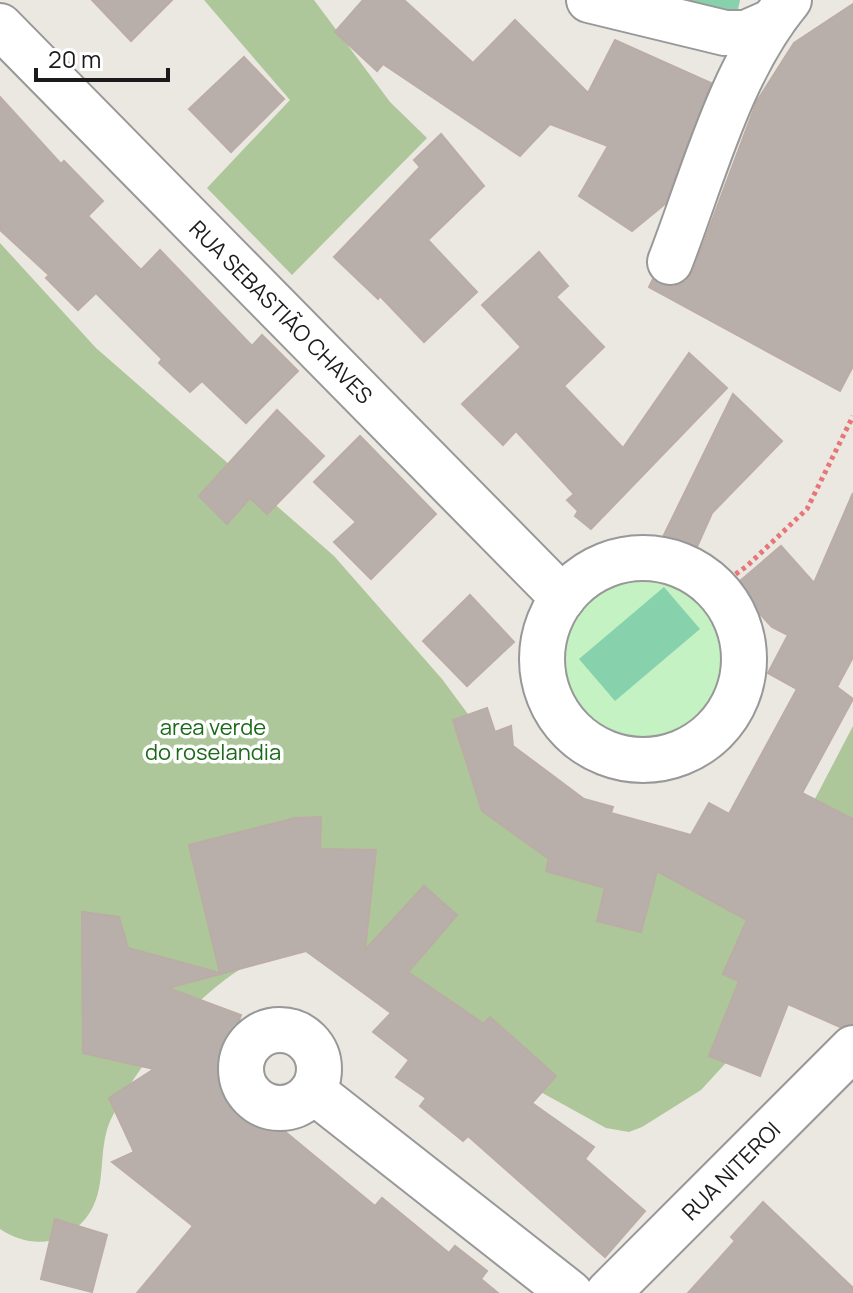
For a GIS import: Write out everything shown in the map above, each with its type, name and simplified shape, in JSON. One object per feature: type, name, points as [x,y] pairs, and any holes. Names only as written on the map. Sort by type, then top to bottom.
[{"type":"street","points":[[589,0],[725,33],[746,33],[780,11]]},
{"type":"street","points":[[670,262],[746,66],[780,11]]},
{"type":"street","name":"RUA SEBASTIÃO CHAVES","points":[[0,26],[563,598]]},
{"type":"street","points":[[637,558],[680,565],[716,588],[734,613],[743,642],[740,688],[727,716],[706,739],[680,754],[649,761],[619,758],[590,746],[558,714],[545,686],[542,655],[548,625],[563,598],[596,570],[637,558]]},
{"type":"street","name":"RUA NITEROI","points":[[608,1293],[853,1048]]},
{"type":"street","points":[[313,1091],[570,1293]]},
{"type":"path","points":[[716,588],[747,566],[807,509],[853,416]]},
{"type":"green space","points":[[204,0],[314,0],[390,102],[427,138],[292,275],[207,188],[290,100]]},
{"type":"green space","points":[[640,0],[740,0],[735,23]]},
{"type":"green space","name":"area verde do roselandia","points":[[0,243],[96,348],[334,556],[442,679],[533,802],[626,857],[806,816],[853,726],[853,862],[735,1053],[701,1090],[642,1127],[629,1132],[606,1128],[488,1063],[406,997],[288,941],[241,969],[209,993],[176,1025],[146,1061],[111,1119],[104,1144],[98,1194],[86,1218],[77,1228],[67,1235],[45,1242],[22,1239],[0,1229]]},
{"type":"green space","points":[[643,565],[678,572],[708,592],[728,622],[735,657],[728,692],[708,722],[678,742],[643,749],[608,742],[578,722],[558,692],[551,657],[558,622],[578,592],[608,572]]},
{"type":"green space","points":[[664,587],[700,629],[615,701],[579,659]]},
{"type":"building","points":[[92,0],[172,0],[131,41]]},
{"type":"building","points":[[363,0],[404,0],[473,63],[515,20],[588,93],[615,40],[711,83],[665,204],[632,231],[579,196],[608,146],[550,124],[520,156],[383,64],[377,71],[335,32]]},
{"type":"building","points":[[853,4],[853,366],[840,391],[649,287],[653,279],[673,287],[686,281],[693,271],[757,101],[794,43]]},
{"type":"building","points":[[244,57],[284,99],[231,152],[189,109]]},
{"type":"building","points":[[0,97],[61,164],[64,161],[103,201],[88,216],[141,270],[160,250],[252,346],[262,335],[298,371],[246,423],[202,381],[190,392],[159,363],[162,359],[96,293],[78,310],[46,278],[49,275],[0,230]]},
{"type":"building","points":[[441,134],[484,186],[428,240],[477,292],[424,342],[380,296],[378,299],[334,257],[420,167],[414,160]]},
{"type":"building","points":[[539,252],[568,286],[556,297],[604,347],[564,386],[623,448],[689,353],[727,388],[591,529],[575,516],[578,511],[567,500],[574,494],[516,431],[503,445],[462,404],[521,347],[482,305]]},
{"type":"building","points":[[733,394],[782,441],[712,513],[693,556],[661,541]]},
{"type":"building","points":[[277,410],[324,456],[267,514],[250,498],[227,524],[199,496]]},
{"type":"building","points":[[360,436],[436,514],[371,579],[334,542],[356,522],[314,482]]},
{"type":"building","points":[[853,493],[853,657],[837,687],[853,699],[802,793],[853,819],[853,1024],[840,1027],[788,1004],[760,1076],[709,1056],[739,981],[723,974],[747,920],[657,871],[641,932],[597,921],[605,888],[546,871],[549,859],[482,811],[453,720],[487,708],[495,732],[511,726],[513,746],[584,799],[613,807],[611,813],[691,835],[709,803],[729,814],[797,689],[768,673],[788,635],[772,627],[734,586],[781,546],[814,583]]},
{"type":"building","points":[[470,595],[514,642],[467,686],[423,641]]},
{"type":"building","points":[[321,817],[320,849],[376,850],[365,950],[424,886],[457,915],[408,972],[484,1024],[490,1017],[556,1076],[532,1103],[594,1147],[585,1159],[645,1211],[605,1257],[468,1136],[463,1141],[420,1106],[426,1098],[396,1077],[409,1060],[373,1032],[391,1013],[306,951],[168,988],[241,1015],[219,1077],[375,1206],[382,1198],[449,1253],[455,1246],[487,1271],[481,1279],[498,1293],[137,1293],[193,1226],[112,1162],[134,1152],[109,1098],[154,1069],[83,1053],[82,912],[119,917],[128,948],[220,973],[189,845],[295,818]]},
{"type":"building","points":[[763,1202],[853,1288],[853,1293],[688,1293],[735,1241],[731,1237]]},
{"type":"building","points":[[55,1219],[107,1235],[92,1292],[41,1279]]}]
